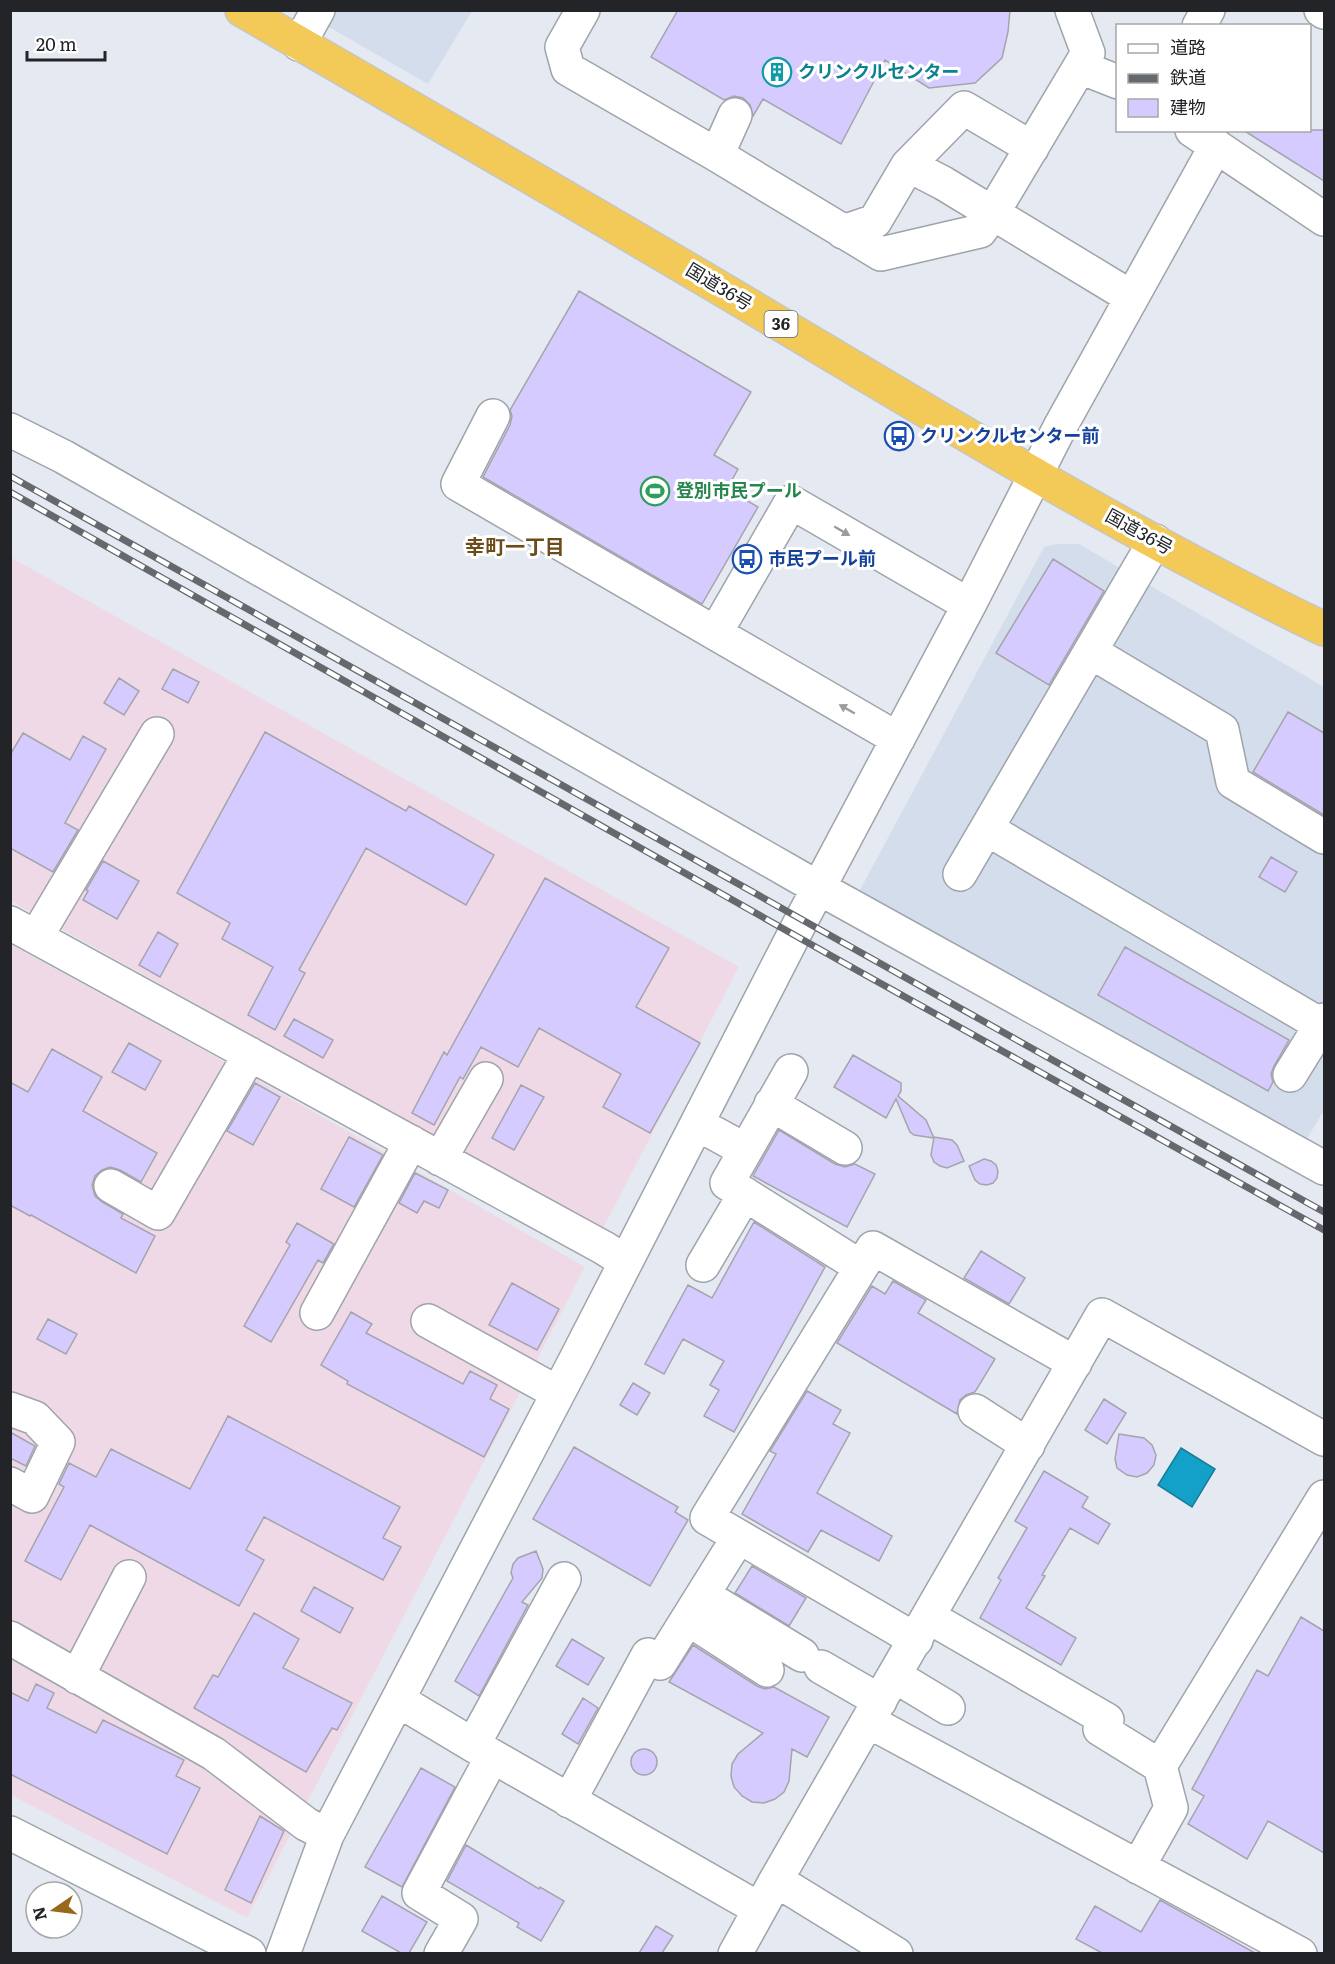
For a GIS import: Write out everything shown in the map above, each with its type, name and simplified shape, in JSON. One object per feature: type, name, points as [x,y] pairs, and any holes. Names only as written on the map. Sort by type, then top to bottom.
[{"type":"highway","name":"国道36号","points":[[242,10],[598,215],[1036,475],[1155,541],[1324,629]]},
{"type":"street","points":[[299,44],[318,10]]},
{"type":"street","points":[[583,10],[562,47],[568,69],[881,254],[980,231],[1088,53],[1072,10]]},
{"type":"street","points":[[1200,24],[1208,10]]},
{"type":"street","points":[[1080,67],[1116,81]]},
{"type":"street","points":[[843,232],[875,221],[908,165],[964,108],[1032,148]]},
{"type":"street","points":[[717,155],[735,115]]},
{"type":"street","points":[[283,1953],[327,1834],[626,1262],[818,888],[969,605],[1060,426],[1131,297],[1204,138],[1324,219]]},
{"type":"street","points":[[908,165],[943,183],[1131,297]]},
{"type":"street","points":[[493,416],[458,484],[898,739]]},
{"type":"street","points":[[10,430],[74,463],[818,888],[1324,1168]]},
{"type":"street","points":[[716,632],[791,502],[969,605]]},
{"type":"street","points":[[960,874],[1155,541]]},
{"type":"street","points":[[1091,652],[1222,730],[1233,782],[1324,837]]},
{"type":"street","points":[[157,734],[23,930],[626,1262]]},
{"type":"street","points":[[987,829],[1323,1022],[1290,1075]]},
{"type":"street","points":[[111,1186],[158,1213],[250,1054]]},
{"type":"street","points":[[791,1071],[727,1183],[861,1267]]},
{"type":"street","points":[[440,1158],[486,1079]]},
{"type":"street","points":[[771,1104],[844,1148]]},
{"type":"street","points":[[714,1133],[745,1150]]},
{"type":"street","points":[[317,1313],[411,1142]]},
{"type":"street","points":[[703,1265],[745,1194]]},
{"type":"street","points":[[1075,1363],[873,1248],[707,1518],[738,1538],[1107,1720],[1101,1729],[1161,1766]]},
{"type":"street","points":[[735,1953],[1102,1315],[1324,1439]]},
{"type":"street","points":[[428,1321],[558,1393]]},
{"type":"street","points":[[10,1409],[35,1418],[58,1442],[32,1496],[10,1484]]},
{"type":"street","points":[[975,1411],[1028,1444]]},
{"type":"street","points":[[1138,1867],[1171,1808],[1161,1766],[1324,1497]]},
{"type":"street","points":[[569,1801],[648,1655],[660,1664],[738,1538]]},
{"type":"street","points":[[77,1677],[129,1577]]},
{"type":"street","points":[[441,1953],[461,1919],[419,1893],[482,1751],[564,1580]]},
{"type":"street","points":[[695,1607],[812,1661],[881,1699],[1138,1867],[1299,1953]]},
{"type":"street","points":[[695,1607],[767,1670]]},
{"type":"street","points":[[10,1638],[214,1754],[306,1824],[327,1834]]},
{"type":"street","points":[[881,1699],[948,1708]]},
{"type":"street","points":[[398,1700],[482,1751],[759,1909]]},
{"type":"street","points":[[10,1833],[249,1953]]},
{"type":"street","points":[[776,1880],[896,1953]]},
{"type":"shaded area","points":[[301,11],[472,11],[428,84]]},
{"type":"shaded area","points":[[1057,544],[1079,544],[1324,687],[1324,1110],[1305,1142],[860,890],[1044,547]]},
{"type":"shaded area","points":[[10,557],[739,967],[602,1230],[11,901]]},
{"type":"shaded area","points":[[10,944],[249,1075],[585,1267],[247,1918],[11,1795]]},
{"type":"water","points":[[1181,1448],[1215,1469],[1192,1507],[1158,1485]]},
{"type":"building","name":"クリンクルセンター","points":[[678,10],[1010,10],[1002,58],[975,83],[929,88],[885,60],[841,144],[763,99],[753,116],[750,105],[743,98],[734,96],[724,100],[651,57]]},
{"type":"building","points":[[1324,130],[1324,181],[1246,132]]},
{"type":"building","points":[[579,291],[751,392],[714,455],[738,469],[727,489],[758,507],[702,604],[483,477],[510,425],[512,416],[510,410]]},
{"type":"building","points":[[1053,559],[1104,591],[1049,685],[996,653]]},
{"type":"building","points":[[173,669],[199,682],[188,703],[162,689]]},
{"type":"building","points":[[119,678],[139,691],[124,715],[104,703]]},
{"type":"building","points":[[1288,712],[1324,733],[1324,815],[1253,772]]},
{"type":"building","points":[[265,732],[406,811],[409,806],[494,855],[466,905],[366,848],[299,970],[305,973],[275,1030],[248,1015],[273,967],[222,939],[230,923],[177,893]]},
{"type":"building","points":[[23,733],[70,760],[83,736],[106,749],[65,823],[78,830],[53,872],[10,848],[10,755]]},
{"type":"building","points":[[1271,857],[1297,872],[1285,892],[1259,877]]},
{"type":"building","points":[[103,861],[139,881],[117,919],[83,900],[88,891],[86,890]]},
{"type":"building","points":[[545,878],[669,948],[636,1007],[700,1043],[650,1133],[603,1107],[621,1074],[539,1028],[518,1067],[481,1047],[463,1079],[460,1077],[434,1125],[412,1113],[444,1052],[447,1055]]},
{"type":"building","points":[[158,932],[178,944],[160,977],[139,965]]},
{"type":"building","points":[[1125,947],[1289,1040],[1274,1066],[1271,1074],[1273,1082],[1268,1091],[1098,995]]},
{"type":"building","points":[[294,1019],[333,1040],[323,1058],[284,1036]]},
{"type":"building","points":[[129,1043],[161,1061],[145,1090],[112,1072]]},
{"type":"building","points":[[52,1049],[102,1077],[83,1111],[157,1153],[141,1182],[110,1167],[95,1176],[92,1185],[95,1196],[123,1214],[121,1218],[155,1236],[136,1273],[10,1205],[10,1082],[28,1092]]},
{"type":"building","points":[[853,1055],[901,1083],[898,1096],[926,1120],[934,1138],[914,1135],[910,1132],[896,1099],[886,1118],[834,1087]]},
{"type":"building","points":[[255,1083],[280,1097],[253,1145],[227,1131]]},
{"type":"building","points":[[521,1085],[544,1097],[514,1150],[492,1138]]},
{"type":"building","points":[[779,1130],[835,1164],[845,1167],[855,1164],[875,1174],[847,1227],[753,1176]]},
{"type":"building","points":[[349,1137],[383,1155],[354,1207],[321,1189]]},
{"type":"building","points":[[934,1137],[952,1140],[957,1145],[964,1161],[947,1168],[934,1162],[931,1155]]},
{"type":"building","points":[[984,1159],[996,1165],[998,1171],[997,1178],[993,1183],[987,1185],[975,1180],[969,1166]]},
{"type":"building","points":[[415,1173],[448,1190],[439,1208],[424,1201],[417,1213],[399,1203]]},
{"type":"building","points":[[754,1222],[825,1267],[734,1432],[704,1416],[719,1390],[710,1385],[724,1361],[683,1339],[664,1374],[645,1364],[688,1285],[712,1298]]},
{"type":"building","points":[[297,1223],[334,1244],[323,1263],[318,1260],[271,1342],[244,1326],[290,1245],[286,1242]]},
{"type":"building","points":[[981,1251],[1025,1278],[1009,1304],[964,1278]]},
{"type":"building","points":[[893,1281],[926,1300],[918,1313],[995,1359],[975,1392],[960,1400],[957,1414],[837,1343],[872,1286],[885,1294]]},
{"type":"building","points":[[512,1283],[559,1309],[537,1350],[489,1325]]},
{"type":"building","points":[[351,1312],[372,1324],[366,1333],[463,1384],[470,1371],[497,1385],[490,1399],[509,1409],[484,1457],[347,1384],[348,1381],[321,1365]]},
{"type":"building","points":[[48,1319],[77,1334],[66,1354],[37,1339]]},
{"type":"building","points":[[633,1383],[650,1393],[637,1415],[620,1405]]},
{"type":"building","points":[[807,1391],[841,1410],[833,1424],[850,1433],[817,1493],[892,1536],[879,1561],[821,1530],[808,1552],[742,1514],[776,1454],[770,1451]]},
{"type":"building","points":[[1104,1399],[1126,1413],[1107,1444],[1085,1430]]},
{"type":"building","points":[[228,1416],[400,1507],[383,1538],[401,1547],[383,1580],[264,1517],[246,1550],[264,1560],[239,1606],[90,1525],[61,1580],[25,1561],[64,1487],[59,1484],[69,1463],[96,1477],[111,1449],[190,1489]]},
{"type":"building","points":[[10,1432],[35,1446],[26,1466],[10,1458]]},
{"type":"building","points":[[1119,1434],[1144,1438],[1152,1445],[1156,1455],[1154,1465],[1147,1473],[1137,1477],[1127,1475],[1117,1468],[1115,1459]]},
{"type":"building","points":[[574,1447],[678,1507],[675,1512],[688,1520],[650,1586],[533,1519]]},
{"type":"building","points":[[1044,1471],[1088,1497],[1082,1507],[1110,1524],[1098,1544],[1070,1528],[1042,1575],[1045,1576],[1026,1608],[1076,1638],[1061,1665],[980,1618],[1001,1580],[998,1578],[1027,1528],[1015,1521]]},
{"type":"building","points":[[536,1551],[543,1569],[542,1578],[522,1602],[528,1605],[479,1696],[455,1681],[513,1578],[511,1573],[513,1564],[518,1558]]},
{"type":"building","points":[[752,1566],[806,1598],[789,1626],[735,1593]]},
{"type":"building","points":[[314,1587],[353,1608],[340,1633],[301,1611]]},
{"type":"building","points":[[254,1613],[299,1639],[283,1668],[352,1703],[337,1730],[332,1728],[306,1772],[194,1708],[213,1675],[218,1677]]},
{"type":"building","points":[[1301,1617],[1324,1631],[1324,1853],[1268,1821],[1247,1859],[1188,1824],[1204,1796],[1192,1789],[1257,1670],[1268,1676]]},
{"type":"building","points":[[572,1639],[604,1658],[588,1685],[556,1666]]},
{"type":"building","points":[[693,1645],[757,1686],[765,1689],[774,1687],[829,1717],[807,1757],[792,1749],[789,1781],[784,1792],[775,1799],[764,1803],[752,1802],[734,1787],[731,1776],[732,1764],[738,1754],[763,1733],[669,1682]]},
{"type":"building","points":[[36,1684],[54,1693],[47,1708],[96,1733],[103,1720],[184,1760],[176,1776],[200,1788],[167,1854],[10,1774],[10,1692],[28,1701]]},
{"type":"building","points":[[583,1698],[598,1708],[578,1744],[562,1734]]},
{"type":"building","points":[[644,1749],[653,1753],[657,1762],[653,1771],[644,1775],[635,1771],[631,1762],[635,1753]]},
{"type":"building","points":[[421,1768],[455,1787],[402,1887],[365,1867]]},
{"type":"building","points":[[260,1816],[284,1831],[251,1903],[225,1890]]},
{"type":"building","points":[[466,1845],[539,1889],[540,1887],[564,1901],[541,1941],[517,1927],[519,1923],[447,1881]]},
{"type":"building","points":[[382,1896],[427,1922],[409,1953],[401,1953],[362,1931]]},
{"type":"building","points":[[1160,1900],[1255,1953],[1102,1953],[1076,1939],[1095,1906],[1141,1932]]},
{"type":"building","points":[[656,1926],[673,1936],[662,1953],[639,1953]]},
{"type":"railway","points":[[10,476],[1324,1212]]},
{"type":"railway","points":[[10,492],[844,963],[1324,1230]]},
{"type":"place","name":"クリンクルセンター","points":[[777,72]]},
{"type":"place","name":"クリンクルセンター前","points":[[899,436]]},
{"type":"place","name":"登別市民プール","points":[[655,491]]},
{"type":"place","name":"市民プール前","points":[[747,559]]},
{"type":"district","name":"幸町一丁目","points":[[515,547]]}]
